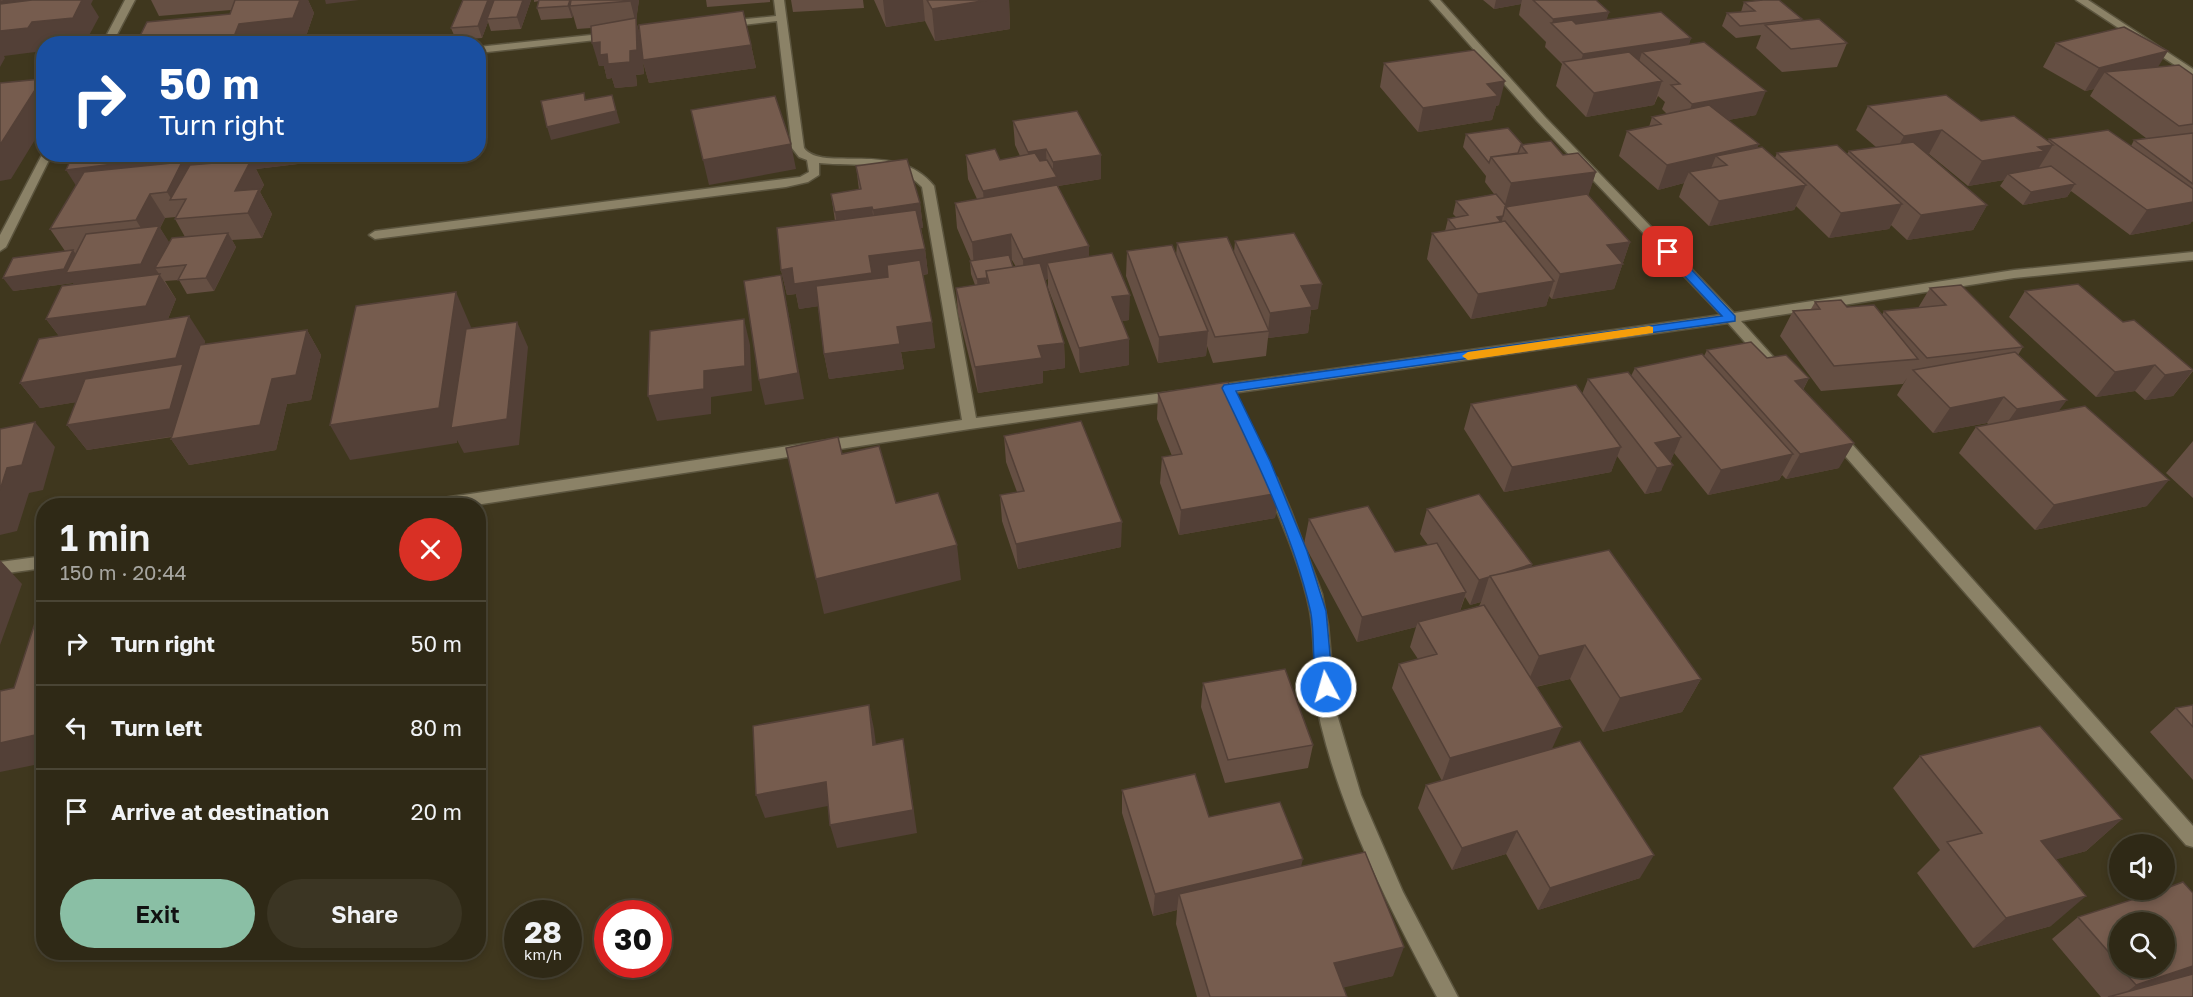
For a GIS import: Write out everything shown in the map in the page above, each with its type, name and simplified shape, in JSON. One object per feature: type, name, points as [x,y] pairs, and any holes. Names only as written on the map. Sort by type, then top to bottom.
[{"type":"street","points":[[111,36],[130,0]]},
{"type":"street","points":[[779,0],[798,148],[803,155],[813,159],[897,165],[922,176],[928,186],[970,424]]},
{"type":"street","points":[[1435,0],[1541,119],[1731,318],[1786,380]]},
{"type":"street","points":[[2081,0],[2193,74]]},
{"type":"street","points":[[711,26],[781,18]]},
{"type":"street","points":[[486,49],[618,35]]},
{"type":"street","points":[[375,234],[786,184],[804,180],[815,173],[813,159]]},
{"type":"street","points":[[0,247],[43,162]]},
{"type":"street","points":[[483,498],[970,424],[1081,411],[1228,388],[1731,318],[1868,294],[2002,276],[2193,256]]},
{"type":"street","points":[[1228,388],[1239,409]]},
{"type":"street","points":[[1826,425],[2193,839]]},
{"type":"street","points":[[1264,461],[1300,551],[1318,611],[1330,723],[1349,785],[1404,917],[1448,997]]},
{"type":"street","points":[[0,568],[36,563]]},
{"type":"building","points":[[32,0],[82,0],[73,18],[32,22],[28,28],[0,31],[0,4]]},
{"type":"building","points":[[235,0],[300,0],[293,18],[239,24],[234,36],[140,36],[147,22],[230,14]]},
{"type":"building","points":[[463,0],[488,0],[478,26],[451,28]]},
{"type":"building","points":[[494,0],[523,0],[517,17],[487,19]]},
{"type":"building","points":[[539,0],[570,0],[568,6],[537,8]]},
{"type":"building","points":[[571,0],[630,0],[630,1],[570,6]]},
{"type":"building","points":[[927,0],[988,0],[932,9]]},
{"type":"building","points":[[1533,0],[1596,0],[1609,12],[1553,19]]},
{"type":"building","points":[[1779,0],[1802,19],[1740,26],[1727,13],[1755,11],[1744,2]]},
{"type":"building","points":[[743,11],[751,45],[643,60],[639,25]]},
{"type":"building","points":[[1661,12],[1691,38],[1583,54],[1551,23],[1572,20],[1576,24]]},
{"type":"building","points":[[636,18],[637,50],[630,51],[630,62],[608,64],[607,54],[600,55],[600,42],[592,43],[591,26]]},
{"type":"building","points":[[1819,19],[1847,43],[1791,49],[1765,25]]},
{"type":"building","points":[[2124,27],[2168,51],[2099,68],[2056,43]]},
{"type":"building","points":[[1704,42],[1766,91],[1692,104],[1671,85],[1680,84],[1642,52]]},
{"type":"building","points":[[1474,50],[1505,81],[1487,84],[1498,96],[1423,108],[1384,63]]},
{"type":"building","points":[[1629,52],[1662,81],[1594,93],[1563,62]]},
{"type":"building","points":[[2179,65],[2193,75],[2193,124],[2179,126],[2105,72]]},
{"type":"building","points":[[36,80],[36,88],[0,145],[0,83]]},
{"type":"building","points":[[584,93],[585,100],[612,95],[616,111],[547,127],[541,101]]},
{"type":"building","points":[[1946,95],[1981,121],[2014,116],[2053,145],[2038,147],[2044,151],[1982,161],[1942,130],[1904,136],[1868,106]]},
{"type":"building","points":[[775,96],[791,144],[703,160],[691,110]]},
{"type":"building","points":[[1709,105],[1759,144],[1667,165],[1627,131],[1661,124],[1652,117]]},
{"type":"building","points":[[1077,111],[1101,155],[1053,162],[1046,149],[1028,152],[1013,121]]},
{"type":"building","points":[[1508,128],[1523,145],[1518,153],[1491,157],[1489,163],[1466,134]]},
{"type":"building","points":[[2108,130],[2193,189],[2193,202],[2147,210],[2049,139]]},
{"type":"building","points":[[2193,133],[2193,184],[2134,140]]},
{"type":"building","points":[[1551,141],[1563,155],[1578,153],[1596,172],[1511,183],[1491,157],[1527,153],[1521,145]]},
{"type":"building","points":[[1913,142],[1987,205],[1921,215],[1849,151]]},
{"type":"building","points":[[1837,145],[1902,204],[1841,213],[1777,153]]},
{"type":"building","points":[[1762,147],[1806,185],[1719,201],[1689,172],[1727,165],[1716,156]]},
{"type":"building","points":[[995,149],[1000,160],[1035,153],[1040,161],[1047,160],[1057,177],[983,191],[966,155]]},
{"type":"building","points":[[907,159],[920,203],[873,210],[872,207],[835,212],[831,194],[861,189],[856,166]]},
{"type":"building","points":[[70,162],[129,162],[66,170]]},
{"type":"building","points":[[182,162],[167,192],[150,194],[136,220],[50,229],[84,172]]},
{"type":"building","points":[[250,162],[235,191],[259,189],[248,213],[175,219],[186,199],[170,200],[190,165]]},
{"type":"building","points":[[2051,166],[2075,184],[2031,192],[2008,174]]},
{"type":"building","points":[[1057,185],[1089,246],[1023,259],[1011,234],[972,242],[955,203]]},
{"type":"building","points":[[1496,194],[1507,207],[1505,207],[1503,216],[1497,217],[1501,222],[1456,229],[1448,219],[1468,215],[1456,201]]},
{"type":"building","points":[[1587,194],[1630,242],[1607,245],[1623,264],[1560,274],[1505,207]]},
{"type":"building","points":[[916,210],[925,249],[869,256],[872,273],[794,284],[792,268],[781,270],[777,228]]},
{"type":"building","points":[[1505,221],[1554,281],[1478,294],[1432,233]]},
{"type":"building","points":[[159,226],[141,264],[66,273],[86,234]]},
{"type":"building","points":[[228,233],[206,278],[178,280],[186,265],[155,268],[172,238]]},
{"type":"building","points":[[1294,233],[1322,284],[1301,286],[1312,307],[1270,313],[1235,241]]},
{"type":"building","points":[[1227,237],[1269,331],[1215,337],[1177,243]]},
{"type":"building","points":[[1172,245],[1208,331],[1159,337],[1127,251]]},
{"type":"building","points":[[73,250],[64,269],[3,278],[13,258]]},
{"type":"building","points":[[1112,253],[1130,295],[1112,297],[1129,339],[1079,348],[1047,263]]},
{"type":"building","points":[[1009,255],[1013,267],[986,271],[987,278],[977,279],[970,261]]},
{"type":"building","points":[[920,260],[932,322],[897,327],[900,344],[824,354],[816,286],[888,277],[887,265]]},
{"type":"building","points":[[1040,263],[1064,343],[1038,346],[1042,358],[975,367],[956,288],[989,283],[986,271]]},
{"type":"building","points":[[160,274],[146,306],[46,319],[62,286]]},
{"type":"building","points":[[781,275],[798,373],[759,380],[744,281]]},
{"type":"building","points":[[2078,284],[2123,322],[2134,320],[2193,370],[2165,375],[2155,365],[2115,372],[2025,291]]},
{"type":"building","points":[[1961,285],[2023,347],[1927,358],[1884,311],[1946,305],[1930,288]]},
{"type":"building","points":[[456,292],[439,408],[330,425],[356,306]]},
{"type":"building","points":[[1841,300],[1847,307],[1874,305],[1918,359],[1834,366],[1793,311],[1820,309],[1815,302]]},
{"type":"building","points":[[189,316],[176,358],[20,383],[39,339]]},
{"type":"building","points":[[744,319],[745,366],[704,371],[704,389],[648,396],[650,331]]},
{"type":"building","points":[[517,322],[507,419],[451,428],[466,329]]},
{"type":"building","points":[[307,330],[296,375],[272,379],[260,425],[171,439],[200,345]]},
{"type":"building","points":[[1751,342],[1767,358],[1786,355],[1809,378],[1795,381],[1854,443],[1800,454],[1707,350]]},
{"type":"building","points":[[2015,352],[2067,400],[2017,409],[2004,397],[1950,408],[1913,370]]},
{"type":"building","points":[[1702,354],[1793,454],[1721,470],[1635,368]]},
{"type":"building","points":[[183,364],[170,409],[67,425],[85,379]]},
{"type":"building","points":[[1628,372],[1681,437],[1655,443],[1673,465],[1657,468],[1588,379]]},
{"type":"building","points":[[1228,382],[1279,493],[1181,510],[1162,457],[1182,454],[1158,393]]},
{"type":"building","points":[[1576,385],[1621,447],[1512,467],[1471,404]]},
{"type":"building","points":[[2085,406],[2169,480],[2054,505],[1976,427]]},
{"type":"building","points":[[1081,421],[1122,522],[1016,544],[1000,495],[1024,491],[1004,436]]},
{"type":"building","points":[[35,422],[22,465],[7,468],[0,490],[0,429]]},
{"type":"building","points":[[838,437],[842,454],[879,446],[896,503],[938,493],[957,545],[816,579],[786,448]]},
{"type":"building","points":[[1479,494],[1532,564],[1479,580],[1427,509]]},
{"type":"building","points":[[1368,506],[1395,552],[1437,543],[1466,592],[1362,617],[1309,519]]},
{"type":"building","points":[[1609,550],[1701,679],[1620,698],[1585,645],[1539,656],[1490,576]]},
{"type":"building","points":[[1484,605],[1562,727],[1450,758],[1399,664],[1437,654],[1418,622]]},
{"type":"building","points":[[35,623],[36,735],[0,743],[0,691],[14,688]]},
{"type":"building","points":[[1285,669],[1313,745],[1228,760],[1203,683]]},
{"type":"building","points":[[869,705],[873,745],[903,739],[913,810],[830,825],[826,782],[756,795],[753,726]]},
{"type":"building","points":[[2193,705],[2193,727],[2176,708]]},
{"type":"building","points":[[2040,726],[2122,819],[2041,841],[2086,896],[2006,918],[1947,842],[1982,833],[1920,756]]},
{"type":"building","points":[[1580,741],[1654,855],[1550,888],[1517,831],[1462,848],[1426,785]]},
{"type":"building","points":[[1195,774],[1209,817],[1280,802],[1303,859],[1155,894],[1122,790]]},
{"type":"building","points":[[1365,852],[1404,947],[1334,963],[1347,997],[1210,997],[1179,894]]},
{"type":"building","points":[[2183,882],[2193,893],[2193,966],[2175,972],[2175,912],[2109,912],[2109,952],[2078,917],[2131,900],[2175,900],[2175,885]]},
{"type":"building","points":[[2193,974],[2193,997],[2108,997]]},
{"type":"building","points":[[2130,978],[2157,978],[2136,985]]},
{"type":"slow traffic","points":[[1468,356],[1649,330]]},
{"type":"route","points":[[1326,687],[1318,611],[1300,551],[1264,461],[1228,388],[1731,318],[1668,252]]}]
